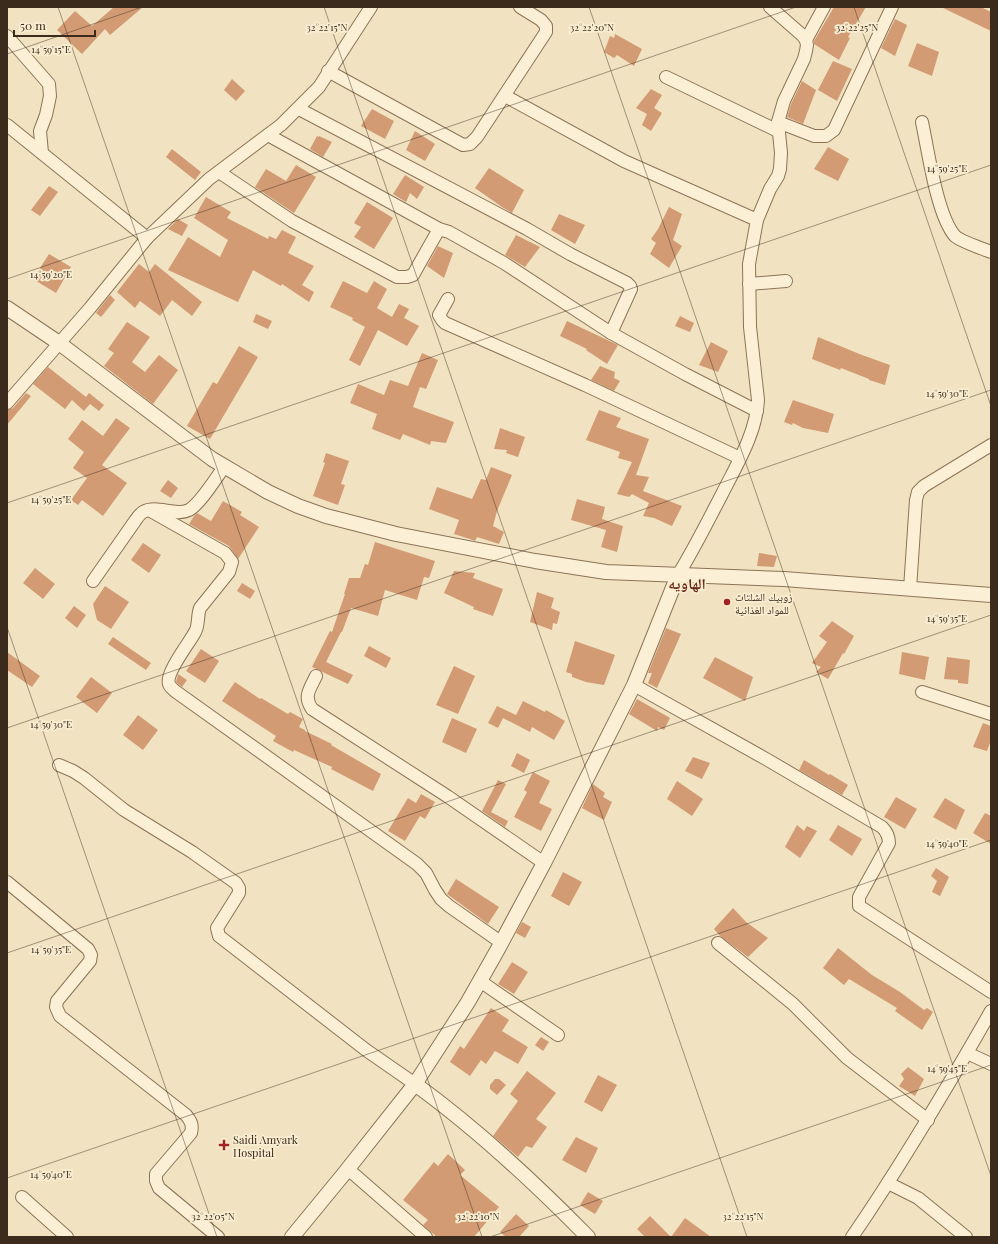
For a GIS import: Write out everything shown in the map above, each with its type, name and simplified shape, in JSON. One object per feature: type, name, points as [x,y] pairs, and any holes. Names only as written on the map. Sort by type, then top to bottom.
[{"type":"street","points":[[7,402],[147,238],[209,179],[268,135],[298,109],[319,87],[371,7]]},
{"type":"street","points":[[328,71],[464,145],[470,144],[477,138],[546,32],[546,26],[541,20],[520,7]]},
{"type":"street","points":[[771,7],[806,40]]},
{"type":"street","points":[[292,1237],[415,1084],[468,1002],[502,943],[634,685],[678,575],[698,540],[740,458],[752,430],[758,400],[750,327],[749,264],[758,220],[770,189],[778,176],[780,168],[781,154],[778,126],[784,101],[804,59],[807,45],[806,40],[824,7]]},
{"type":"street","points":[[666,77],[778,126],[814,136],[826,136],[834,130],[892,7]]},
{"type":"street","points":[[7,36],[49,84],[50,96],[46,115],[40,131],[42,153]]},
{"type":"street","points":[[504,96],[624,161],[758,220]]},
{"type":"street","points":[[298,109],[627,283],[631,289],[611,333]]},
{"type":"street","points":[[922,122],[939,203],[947,223],[956,237],[991,252]]},
{"type":"street","points":[[7,125],[147,238]]},
{"type":"street","points":[[268,135],[504,263],[611,333],[685,374],[757,411]]},
{"type":"street","points":[[219,172],[292,221],[397,277],[407,277],[413,274],[439,229]]},
{"type":"street","points":[[749,284],[786,281]]},
{"type":"street","points":[[448,298],[439,316],[445,323],[585,385],[740,458]]},
{"type":"street","points":[[7,308],[58,343],[168,428],[224,467],[268,492],[298,506],[326,516],[396,534],[535,561],[606,572],[784,579],[991,595]]},
{"type":"street","points":[[910,589],[916,500],[918,492],[924,486],[991,444]]},
{"type":"street","points":[[93,581],[142,512],[149,510],[181,512],[189,510],[197,503],[224,467]]},
{"type":"street","points":[[149,510],[225,554],[232,562],[229,572],[200,608],[196,632],[186,646],[170,675],[170,685],[175,691],[417,864],[426,873],[441,899],[502,943]]},
{"type":"street","points":[[316,676],[306,698],[312,709],[447,796],[544,863]]},
{"type":"street","points":[[634,685],[766,759],[882,827],[889,837],[889,843],[859,897],[860,906],[991,992]]},
{"type":"street","points":[[922,692],[991,714]]},
{"type":"street","points":[[59,765],[73,770],[124,810],[192,852],[236,883],[239,888],[239,894],[217,928],[219,936],[366,1050],[440,1102],[532,1183],[588,1237]]},
{"type":"street","points":[[7,882],[88,949],[91,955],[90,961],[57,1001],[56,1007],[60,1016],[186,1115],[190,1120],[192,1126],[191,1133],[156,1174],[156,1181],[159,1188],[218,1237]]},
{"type":"street","points":[[718,943],[793,1004],[847,1058],[928,1120]]},
{"type":"street","points":[[480,980],[558,1035]]},
{"type":"street","points":[[852,1237],[928,1120],[991,1011]]},
{"type":"street","points":[[967,1053],[991,1064]]},
{"type":"street","points":[[348,1169],[426,1237]]},
{"type":"street","points":[[888,1183],[918,1198],[966,1237]]},
{"type":"street","points":[[22,1197],[67,1237]]},
{"type":"building","points":[[114,7],[143,7],[110,35],[105,29],[82,54],[57,30],[75,11],[92,26]]},
{"type":"building","points":[[834,7],[866,7],[848,37],[850,38],[839,60],[814,44],[814,41]]},
{"type":"building","points":[[941,7],[981,7],[991,12],[991,31]]},
{"type":"building","points":[[895,19],[907,25],[895,56],[881,48]]},
{"type":"building","points":[[615,34],[642,49],[634,66],[617,55],[614,58],[604,52],[610,36],[614,38]]},
{"type":"building","points":[[917,43],[939,52],[932,76],[908,66]]},
{"type":"building","points":[[833,61],[852,69],[837,101],[818,90]]},
{"type":"building","points":[[232,79],[245,91],[236,101],[224,90]]},
{"type":"building","points":[[802,81],[816,90],[803,124],[787,117],[791,104]]},
{"type":"building","points":[[651,89],[662,95],[654,108],[662,113],[651,131],[642,125],[647,114],[636,108]]},
{"type":"building","points":[[372,109],[394,121],[385,139],[361,126]]},
{"type":"building","points":[[415,131],[435,144],[425,161],[406,150]]},
{"type":"building","points":[[317,136],[332,142],[323,157],[310,149]]},
{"type":"building","points":[[828,147],[849,159],[838,181],[814,169]]},
{"type":"building","points":[[172,149],[201,172],[195,180],[166,157]]},
{"type":"building","points":[[296,165],[316,177],[294,213],[255,187],[266,169],[286,181]]},
{"type":"building","points":[[489,168],[524,190],[512,213],[475,188]]},
{"type":"building","points":[[405,175],[424,187],[417,199],[410,193],[406,202],[393,194]]},
{"type":"building","points":[[49,186],[58,192],[40,216],[31,210]]},
{"type":"building","points":[[206,197],[231,212],[227,218],[268,239],[269,236],[276,239],[282,230],[296,237],[288,253],[314,266],[302,285],[314,292],[309,302],[282,284],[281,286],[253,270],[238,302],[168,270],[188,237],[220,257],[228,240],[194,218]]},
{"type":"building","points":[[367,202],[393,218],[374,249],[354,237],[361,227],[354,223]]},
{"type":"building","points":[[669,207],[682,214],[673,240],[682,246],[669,268],[650,254],[656,243],[651,239]]},
{"type":"building","points":[[559,214],[585,225],[575,244],[551,230]]},
{"type":"building","points":[[178,219],[188,225],[182,236],[168,229]]},
{"type":"building","points":[[516,235],[540,247],[525,267],[505,255]]},
{"type":"building","points":[[438,246],[453,253],[444,278],[427,266]]},
{"type":"building","points":[[49,254],[71,267],[56,293],[33,279]]},
{"type":"building","points":[[139,264],[149,272],[155,264],[202,302],[192,316],[172,300],[160,316],[140,301],[135,308],[117,292]]},
{"type":"building","points":[[343,281],[367,293],[374,281],[387,289],[377,308],[392,317],[399,304],[409,309],[404,318],[419,326],[407,346],[378,330],[360,366],[349,360],[365,327],[352,320],[353,318],[330,307]]},
{"type":"building","points":[[110,295],[115,300],[101,317],[96,313]]},
{"type":"building","points":[[256,314],[272,321],[268,329],[253,322]]},
{"type":"building","points":[[680,316],[694,323],[690,332],[675,326]]},
{"type":"building","points":[[567,321],[618,345],[607,364],[586,350],[587,349],[560,336]]},
{"type":"building","points":[[127,322],[150,337],[132,362],[145,372],[159,355],[178,370],[153,404],[104,366],[114,353],[108,349]]},
{"type":"building","points":[[818,337],[890,365],[885,385],[841,368],[840,370],[812,359]]},
{"type":"building","points":[[711,342],[728,351],[718,372],[699,365]]},
{"type":"building","points":[[239,346],[258,357],[210,439],[187,426],[213,382],[217,384]]},
{"type":"building","points":[[422,353],[438,360],[426,389],[420,387],[413,407],[454,422],[446,443],[431,441],[430,445],[403,434],[400,440],[372,429],[377,414],[350,403],[358,384],[384,395],[390,380],[408,386]]},
{"type":"building","points":[[600,366],[615,372],[614,378],[620,381],[614,391],[591,380]]},
{"type":"building","points":[[48,367],[86,397],[89,393],[104,405],[99,411],[90,404],[84,411],[72,400],[65,409],[33,384]]},
{"type":"building","points":[[26,393],[31,396],[7,425],[7,410],[13,408]]},
{"type":"building","points":[[793,400],[834,414],[828,433],[803,428],[793,423],[792,425],[784,422]]},
{"type":"building","points":[[599,410],[621,418],[616,427],[649,439],[636,475],[649,477],[643,491],[682,506],[672,526],[654,518],[643,516],[649,503],[632,494],[629,497],[617,494],[632,462],[618,458],[620,452],[586,440]]},
{"type":"building","points":[[116,418],[130,428],[102,465],[127,483],[103,516],[82,500],[78,505],[71,500],[87,478],[73,468],[84,452],[68,439],[82,420],[103,436]]},
{"type":"building","points":[[500,428],[525,437],[518,457],[506,453],[507,450],[494,449]]},
{"type":"building","points":[[326,453],[349,461],[341,484],[345,485],[338,505],[313,496],[325,463],[323,462]]},
{"type":"building","points":[[491,467],[512,475],[497,511],[493,526],[504,532],[499,544],[477,537],[475,541],[454,534],[459,520],[429,509],[437,487],[472,499],[481,479],[486,480]]},
{"type":"building","points":[[168,480],[178,488],[171,498],[160,491]]},
{"type":"building","points":[[577,499],[605,507],[602,519],[623,526],[617,552],[601,547],[606,530],[571,520]]},
{"type":"building","points":[[223,501],[242,512],[240,515],[259,527],[238,559],[229,546],[189,524],[197,513],[211,521]]},
{"type":"building","points":[[375,542],[435,561],[429,578],[424,577],[417,600],[385,590],[378,616],[351,608],[342,632],[326,662],[353,675],[348,684],[312,667],[330,631],[332,632],[349,578],[360,578],[365,564],[368,565]]},
{"type":"building","points":[[143,543],[161,555],[149,573],[131,560]]},
{"type":"building","points":[[759,553],[777,556],[774,567],[757,566]]},
{"type":"building","points":[[35,568],[55,584],[43,599],[23,583]]},
{"type":"building","points":[[454,571],[475,573],[473,578],[503,589],[493,616],[473,609],[474,607],[444,593]]},
{"type":"building","points":[[242,583],[255,591],[250,599],[237,591]]},
{"type":"building","points":[[105,586],[129,602],[111,629],[97,620],[93,604]]},
{"type":"building","points":[[537,592],[554,598],[551,608],[560,612],[557,624],[553,623],[552,630],[530,622]]},
{"type":"building","points":[[74,606],[86,615],[77,628],[65,618]]},
{"type":"building","points":[[832,621],[854,636],[828,679],[816,672],[821,667],[812,663],[827,642],[819,636]]},
{"type":"building","points":[[666,628],[681,634],[657,688],[648,683],[652,673],[648,673]]},
{"type":"building","points":[[113,637],[151,663],[146,670],[108,644]]},
{"type":"building","points":[[575,641],[615,655],[604,685],[586,682],[572,677],[572,674],[566,672]]},
{"type":"building","points":[[369,646],[391,658],[386,668],[364,656]]},
{"type":"building","points":[[201,649],[219,661],[205,683],[186,671]]},
{"type":"building","points":[[7,652],[40,676],[32,687],[7,670]]},
{"type":"building","points":[[902,652],[929,657],[925,680],[899,674]]},
{"type":"building","points":[[715,657],[753,677],[745,701],[703,678]]},
{"type":"building","points":[[947,657],[970,660],[968,684],[958,683],[958,680],[944,679]]},
{"type":"building","points":[[454,666],[475,676],[458,714],[436,705]]},
{"type":"building","points":[[178,674],[187,680],[182,687],[176,682]]},
{"type":"building","points":[[91,677],[112,693],[97,713],[76,697]]},
{"type":"building","points":[[235,682],[260,699],[261,698],[288,714],[290,712],[303,719],[299,727],[332,744],[331,745],[381,774],[373,791],[331,769],[332,767],[294,750],[293,752],[273,741],[276,736],[222,701]]},
{"type":"building","points":[[637,699],[670,718],[664,730],[658,727],[657,731],[629,714]]},
{"type":"building","points":[[523,701],[545,712],[546,710],[565,721],[554,740],[532,727],[530,732],[503,718],[498,728],[488,723],[497,706],[516,715]]},
{"type":"building","points":[[138,715],[158,730],[143,750],[123,735]]},
{"type":"building","points":[[452,718],[477,729],[466,753],[442,742]]},
{"type":"building","points":[[983,723],[991,726],[991,740],[987,751],[973,747]]},
{"type":"building","points":[[517,753],[530,760],[524,773],[511,766]]},
{"type":"building","points":[[693,757],[710,763],[702,779],[685,771]]},
{"type":"building","points":[[804,760],[848,785],[842,795],[799,770]]},
{"type":"building","points":[[533,772],[550,781],[539,803],[552,809],[541,831],[514,817],[527,792],[524,790]]},
{"type":"building","points":[[498,780],[506,784],[491,812],[508,821],[505,827],[482,811]]},
{"type":"building","points":[[677,781],[703,799],[692,816],[667,799]]},
{"type":"building","points":[[593,784],[605,793],[603,797],[612,802],[604,820],[582,808]]},
{"type":"building","points":[[421,794],[435,802],[425,819],[420,816],[405,841],[388,831],[408,798],[416,803]]},
{"type":"building","points":[[896,797],[917,809],[905,829],[884,817]]},
{"type":"building","points":[[945,798],[965,810],[956,830],[933,817]]},
{"type":"building","points":[[985,813],[991,816],[991,844],[973,833]]},
{"type":"building","points":[[797,825],[804,831],[807,826],[817,831],[800,858],[785,847]]},
{"type":"building","points":[[838,825],[862,839],[852,856],[829,840]]},
{"type":"building","points":[[936,868],[949,877],[940,896],[932,892],[937,881],[931,876]]},
{"type":"building","points":[[563,872],[582,882],[569,906],[551,896]]},
{"type":"building","points":[[456,879],[499,907],[488,924],[447,894]]},
{"type":"building","points":[[733,908],[746,922],[768,938],[748,957],[720,936],[714,929]]},
{"type":"building","points":[[522,922],[531,927],[525,938],[516,933]]},
{"type":"building","points":[[838,948],[872,975],[900,992],[924,1010],[927,1008],[933,1012],[922,1030],[895,1011],[897,1008],[849,979],[844,985],[823,968]]},
{"type":"building","points":[[512,962],[528,972],[514,994],[498,984]]},
{"type":"building","points":[[491,1008],[509,1020],[502,1031],[528,1047],[518,1064],[495,1051],[486,1064],[481,1060],[470,1076],[450,1062],[460,1046],[464,1049]]},
{"type":"building","points":[[541,1037],[549,1042],[543,1051],[535,1045]]},
{"type":"building","points":[[908,1067],[924,1079],[915,1096],[899,1086],[904,1079],[901,1074]]},
{"type":"building","points":[[527,1071],[556,1093],[536,1119],[547,1127],[532,1148],[526,1146],[518,1157],[493,1136],[518,1101],[510,1094]]},
{"type":"building","points":[[598,1075],[617,1085],[602,1112],[584,1102]]},
{"type":"building","points":[[495,1079],[499,1079],[506,1085],[497,1095],[490,1089],[490,1085]]},
{"type":"building","points":[[576,1137],[598,1148],[586,1173],[562,1160]]},
{"type":"building","points":[[448,1154],[465,1170],[460,1175],[499,1207],[474,1237],[437,1237],[423,1225],[428,1220],[403,1200],[434,1162],[438,1166]]},
{"type":"building","points":[[588,1192],[603,1201],[595,1214],[580,1205]]},
{"type":"building","points":[[516,1214],[529,1226],[519,1237],[506,1237],[500,1232]]},
{"type":"building","points":[[650,1216],[671,1237],[645,1237],[637,1229]]},
{"type":"building","points":[[685,1218],[711,1237],[671,1237]]},
{"type":"place","name":"زوبيك الشلتات للمواد الغذائية","points":[[727,602]]},
{"type":"place","name":"Saidi Amyark Hospital","points":[[224,1145]]},
{"type":"district","name":"الهاويه","points":[[687,583]]}]
